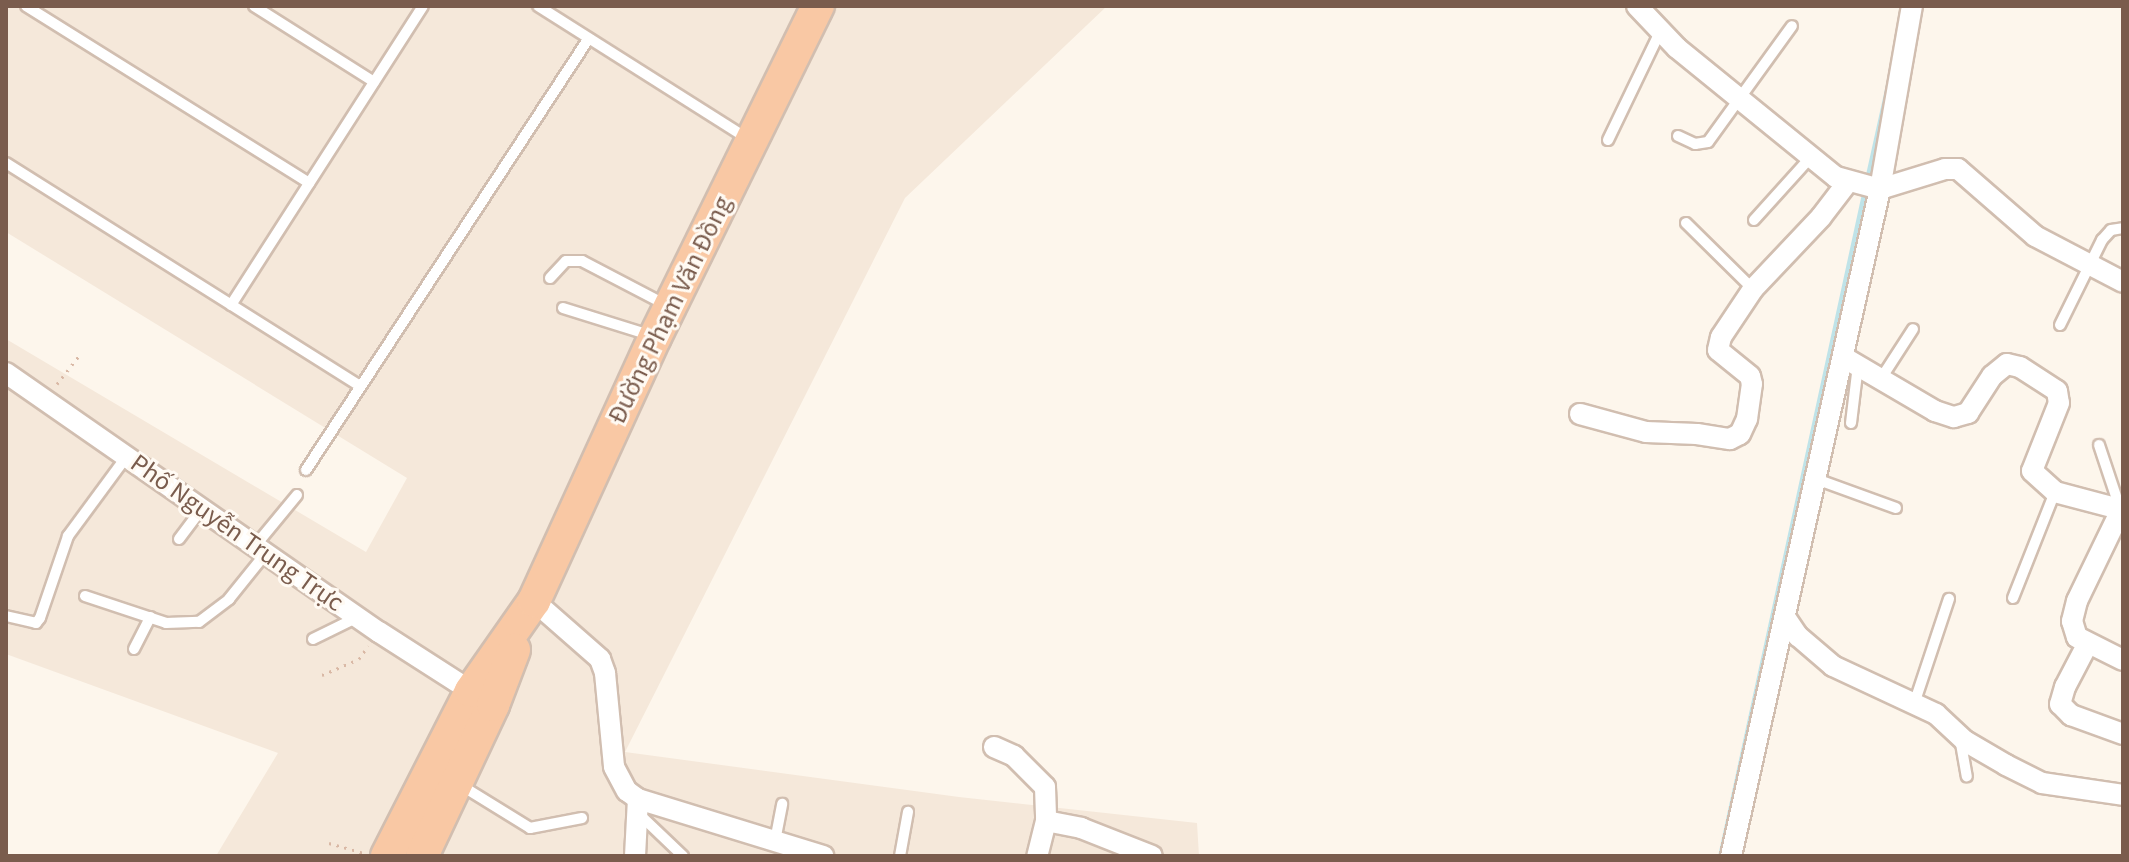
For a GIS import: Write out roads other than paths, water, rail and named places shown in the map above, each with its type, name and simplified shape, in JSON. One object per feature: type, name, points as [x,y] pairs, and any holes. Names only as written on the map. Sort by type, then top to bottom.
[{"type":"highway","name":"Đường Phạm Văn Đồng","points":[[422,856],[497,696],[530,609],[655,337],[818,6]]},
{"type":"highway","name":"Đường Phạm Văn Đồng","points":[[387,856],[471,691],[530,609]]},
{"type":"street","points":[[1637,6],[1660,32],[1811,157],[1864,186]]},
{"type":"street","points":[[1731,856],[1816,479],[1850,361],[1864,186],[1912,6]]},
{"type":"street","points":[[1580,414],[1646,432],[1730,439],[1740,434],[1747,419],[1752,384],[1750,376],[1718,350],[1721,337],[1753,289],[1821,217],[1864,186],[1958,169],[2035,236],[2123,282]]},
{"type":"street","points":[[1850,361],[1882,377],[1935,411],[1954,417],[1968,413],[1992,376],[2007,364],[2020,367],[2057,391],[2059,403],[2032,471],[2055,492],[2122,510],[2077,601],[2072,621],[2077,637],[2087,645],[2123,660]]},
{"type":"street","name":"Phố Nguyễn Trung Trực","points":[[6,373],[379,632],[471,691]]},
{"type":"street","points":[[530,609],[600,659],[605,673],[614,767],[618,780],[638,806],[823,856]]},
{"type":"street","points":[[1785,617],[1806,644],[1833,666],[1936,714],[1976,749],[2042,783],[2123,795]]},
{"type":"street","points":[[2087,645],[2065,687],[2060,704],[2071,715],[2123,734]]},
{"type":"street","points":[[994,747],[1014,756],[1039,778],[1047,793],[1046,821],[1037,856]]},
{"type":"street","points":[[635,856],[638,806]]},
{"type":"street","points":[[1046,821],[1081,828],[1152,856]]},
{"type":"lane","points":[[26,6],[309,183]]},
{"type":"lane","points":[[254,6],[374,82]]},
{"type":"lane","points":[[231,305],[423,6]]},
{"type":"lane","points":[[538,6],[752,141]]},
{"type":"lane","points":[[1678,136],[1695,144],[1708,142],[1792,26]]},
{"type":"lane","points":[[1608,140],[1660,32]]},
{"type":"lane","points":[[306,470],[589,38]]},
{"type":"lane","points":[[1754,220],[1811,157]]},
{"type":"lane","points":[[6,163],[359,385]]},
{"type":"lane","points":[[1686,223],[1753,289]]},
{"type":"lane","points":[[2060,325],[2102,240],[2111,230],[2123,228]]},
{"type":"lane","points":[[550,278],[566,261],[582,261],[669,307]]},
{"type":"lane","points":[[563,308],[655,337]]},
{"type":"lane","points":[[1882,377],[1913,329]]},
{"type":"lane","points":[[1850,361],[1851,423]]},
{"type":"lane","points":[[2099,445],[2122,510]]},
{"type":"lane","points":[[6,616],[36,623],[40,618],[68,536],[127,456]]},
{"type":"lane","points":[[1816,479],[1896,508]]},
{"type":"lane","points":[[2013,598],[2055,492]]},
{"type":"lane","points":[[85,596],[166,623],[199,622],[229,599],[297,495]]},
{"type":"lane","points":[[179,539],[202,508]]},
{"type":"lane","points":[[1914,704],[1949,599]]},
{"type":"lane","points":[[134,649],[150,617]]},
{"type":"lane","points":[[313,639],[358,617]]},
{"type":"lane","points":[[1960,735],[1967,776]]},
{"type":"lane","points":[[457,783],[530,828],[582,818]]},
{"type":"lane","points":[[775,841],[782,804]]},
{"type":"lane","points":[[638,806],[683,856]]},
{"type":"lane","points":[[900,856],[908,812]]},
{"type":"waterway","points":[[1867,179],[1890,75]]},
{"type":"waterway","points":[[1720,856],[1865,189]]}]
